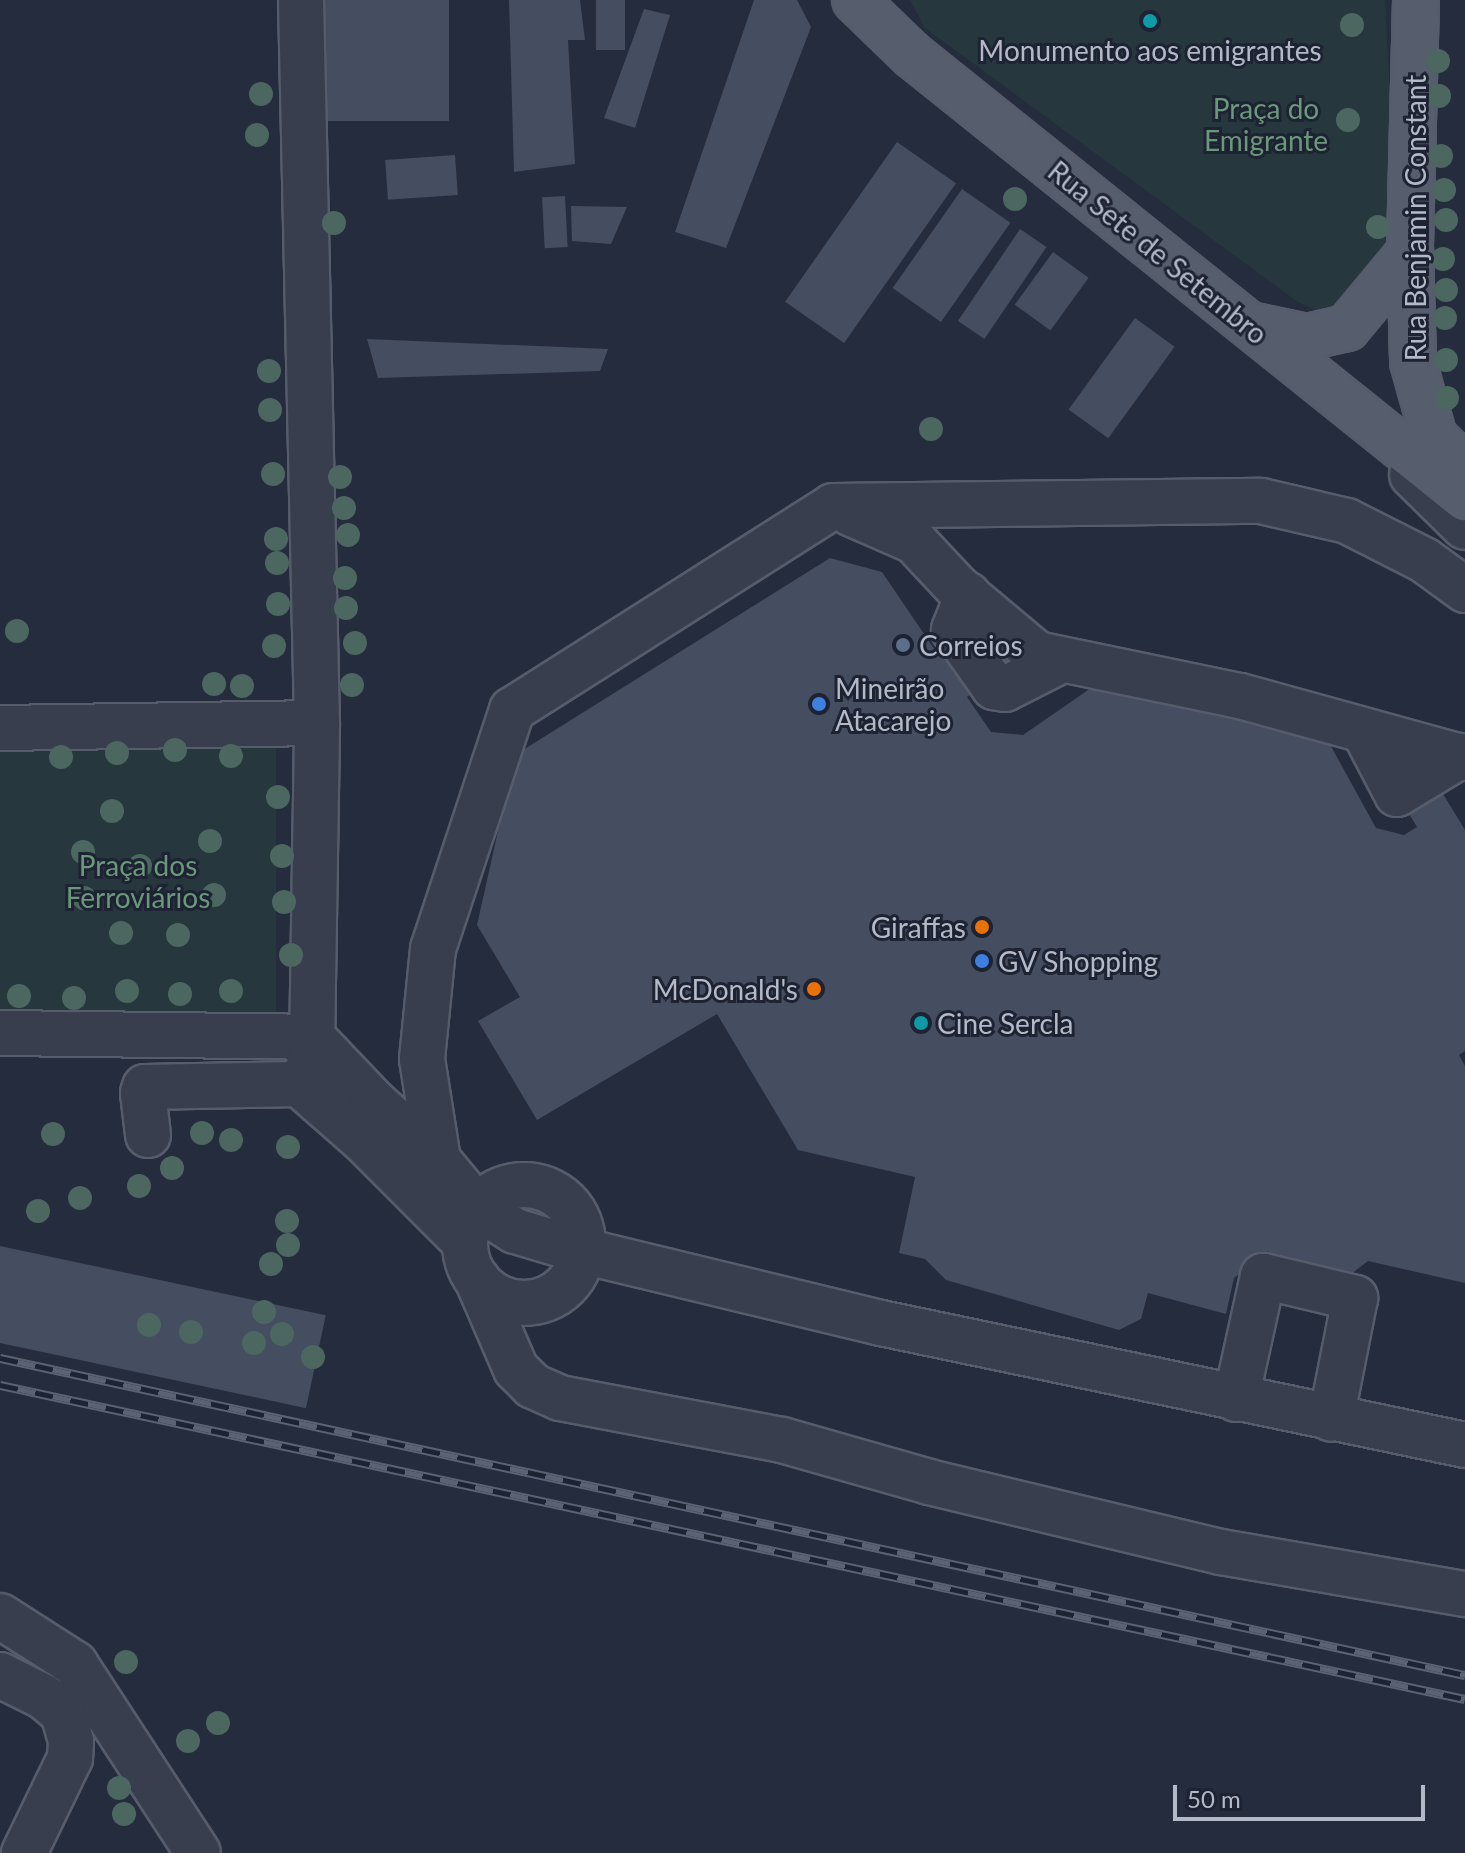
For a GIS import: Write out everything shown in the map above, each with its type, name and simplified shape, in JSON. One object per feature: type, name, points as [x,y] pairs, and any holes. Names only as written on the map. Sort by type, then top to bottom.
[{"type":"main road","name":"Rua Sete de Setembro","points":[[855,0],[912,55],[1465,498]]},
{"type":"main road","points":[[884,0],[912,55]]},
{"type":"main road","name":"Rua Benjamin Constant","points":[[1416,0],[1410,252],[1417,382],[1434,437],[1465,467]]},
{"type":"main road","points":[[1246,323],[1284,335],[1307,337],[1337,333],[1347,328],[1369,306],[1410,252]]},
{"type":"street","points":[[299,1084],[308,1070],[312,1037],[317,723],[301,0]]},
{"type":"street","points":[[1314,378],[1465,527]]},
{"type":"street","points":[[473,1243],[505,1188],[538,1187],[567,1204],[580,1226],[583,1251],[577,1270],[565,1287],[549,1297],[529,1303],[510,1301],[491,1293],[438,1160],[422,1059],[431,961],[512,710],[833,506],[1261,501],[1347,521],[1424,560],[1465,590]]},
{"type":"street","points":[[833,506],[914,541],[968,595],[1037,654],[1240,696],[1462,757]]},
{"type":"street","points":[[0,728],[317,723]]},
{"type":"street","points":[[0,1033],[312,1037],[373,1101],[438,1160]]},
{"type":"street","points":[[148,1135],[145,1087],[299,1084],[473,1243],[516,1369],[533,1386],[560,1398],[782,1440],[929,1482],[1221,1552],[1465,1594]]},
{"type":"street","points":[[583,1251],[881,1323],[1465,1445]]},
{"type":"street","points":[[1236,1399],[1263,1276],[1355,1298],[1331,1419]]},
{"type":"street","points":[[0,1616],[75,1664],[198,1853]]},
{"type":"street","points":[[0,1675],[44,1697],[63,1713],[71,1741],[70,1758],[24,1853]]},
{"type":"green space","name":"Praça do Emigrante","points":[[910,0],[1385,0],[1397,229],[1389,266],[1334,311],[1315,310],[1295,300],[925,28]]},
{"type":"green space","name":"Praça dos Ferroviários","points":[[0,745],[276,745],[276,1015],[0,1015]]},
{"type":"building","points":[[312,0],[449,0],[449,121],[312,121]]},
{"type":"building","points":[[509,0],[580,0],[585,40],[568,40],[575,164],[514,172]]},
{"type":"building","points":[[596,0],[625,0],[625,50],[596,50]]},
{"type":"building","points":[[754,0],[797,0],[811,27],[726,248],[675,232]]},
{"type":"building","points":[[644,9],[670,15],[635,128],[604,118]]},
{"type":"building","points":[[897,142],[956,183],[844,343],[785,302]]},
{"type":"building","points":[[455,155],[458,195],[388,200],[385,160]]},
{"type":"building","points":[[962,189],[1010,223],[941,322],[893,288]]},
{"type":"building","points":[[565,196],[568,247],[545,248],[542,197]]},
{"type":"building","points":[[571,206],[627,207],[611,244],[572,241]]},
{"type":"building","points":[[1020,229],[1047,247],[984,339],[958,321]]},
{"type":"building","points":[[1053,252],[1089,278],[1050,330],[1015,305]]},
{"type":"building","points":[[1135,318],[1175,347],[1108,438],[1069,409]]},
{"type":"building","points":[[367,339],[608,349],[600,371],[378,378]]},
{"type":"building","name":"GV Shopping","points":[[830,558],[882,572],[937,653],[979,624],[1008,668],[967,697],[991,732],[1023,735],[1091,688],[1327,739],[1376,828],[1404,835],[1417,827],[1403,804],[1437,784],[1465,830],[1465,1051],[1459,1055],[1465,1066],[1465,1283],[1368,1261],[1342,1281],[1270,1263],[1269,1251],[1234,1278],[1226,1314],[1148,1293],[1141,1319],[1119,1330],[946,1280],[925,1259],[899,1253],[915,1177],[798,1150],[717,1014],[537,1120],[478,1021],[520,997],[477,925],[515,755]]},
{"type":"building","points":[[0,1246],[326,1315],[306,1408],[0,1343]]},
{"type":"railway","points":[[0,1358],[1465,1675]]},
{"type":"railway","points":[[0,1385],[1465,1699]]},
{"type":"place","name":"Monumento aos emigrantes","points":[[1150,21]]},
{"type":"place","name":"Correios","points":[[903,645]]},
{"type":"place","name":"Mineirão Atacarejo","points":[[819,704]]},
{"type":"place","name":"Giraffas","points":[[982,927]]},
{"type":"place","name":"GV Shopping","points":[[982,961]]},
{"type":"place","name":"McDonald's","points":[[814,989]]},
{"type":"place","name":"Cine Sercla","points":[[921,1023]]}]
